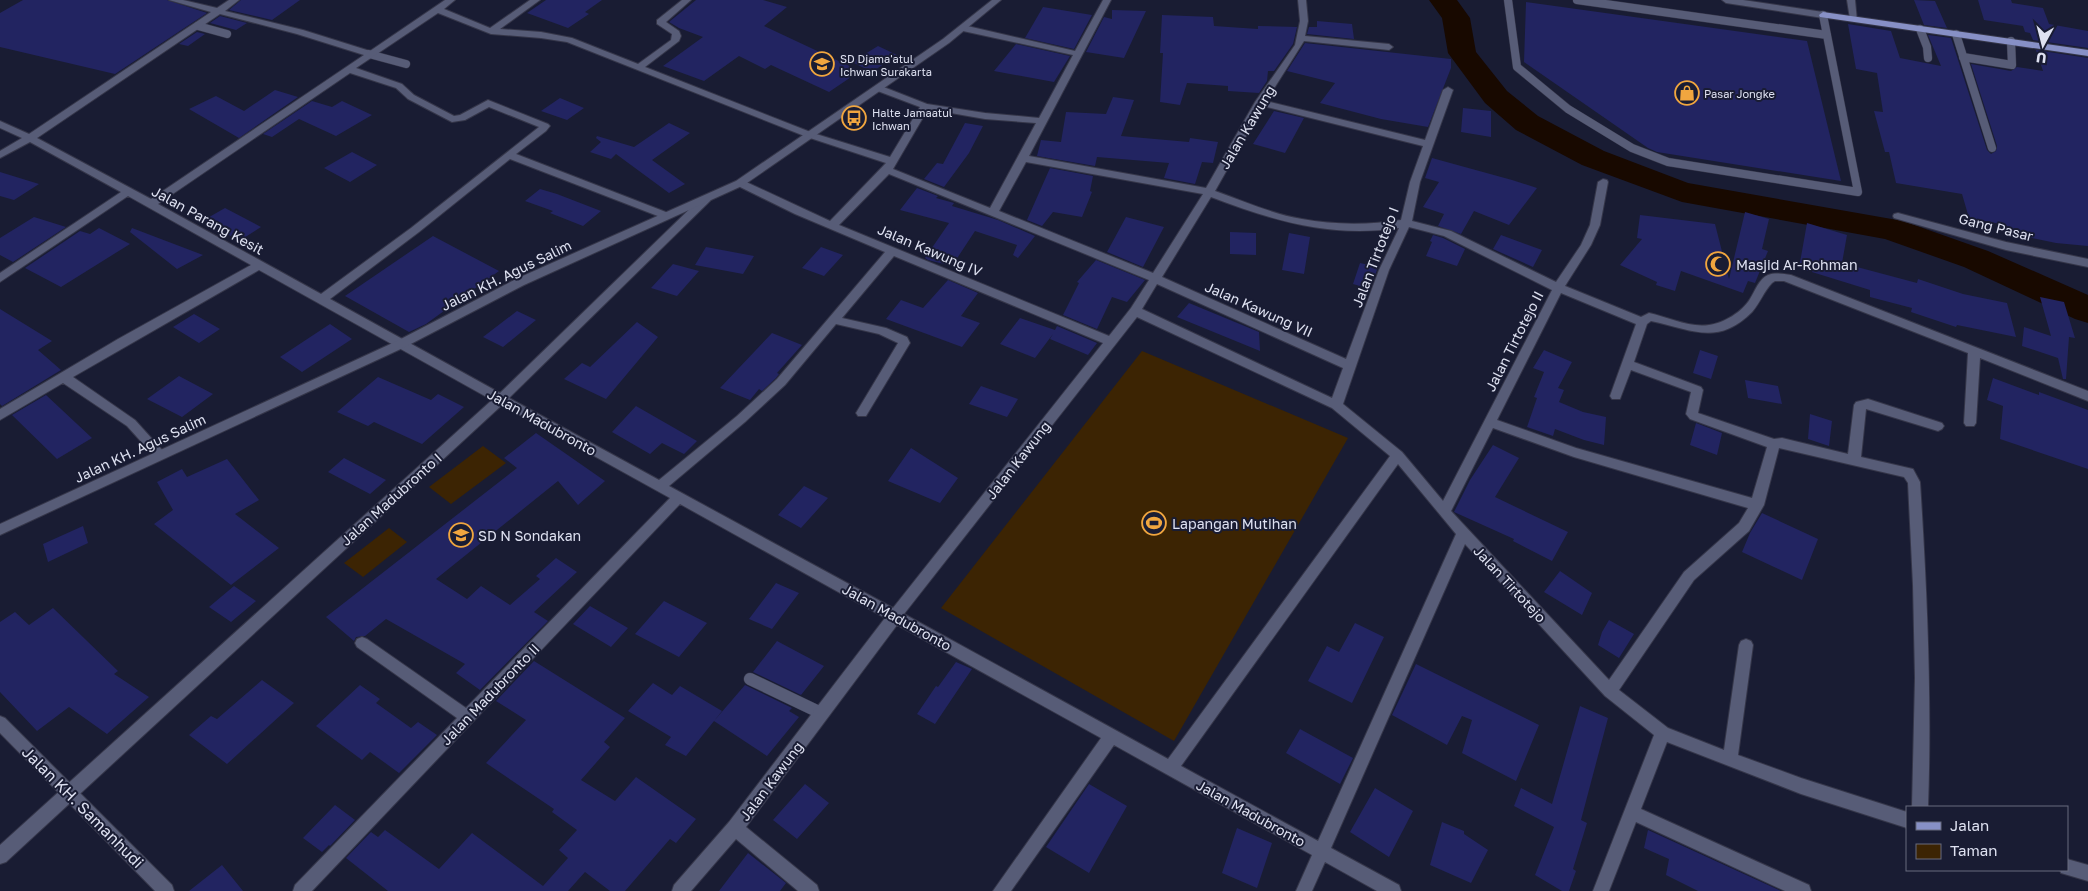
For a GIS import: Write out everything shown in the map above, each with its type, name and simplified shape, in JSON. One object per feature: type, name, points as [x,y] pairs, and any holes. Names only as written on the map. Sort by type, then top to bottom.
[{"type":"main road","points":[[1822,14],[2088,53]]},
{"type":"street","points":[[173,0],[300,32],[369,54]]},
{"type":"street","points":[[0,156],[30,138],[235,0]]},
{"type":"street","points":[[151,204],[273,123],[369,54],[451,0]]},
{"type":"street","points":[[491,31],[536,0]]},
{"type":"street","points":[[639,67],[675,41],[676,33],[660,22],[688,0]]},
{"type":"street","name":"Jalan KH. Agus Salim","points":[[0,530],[159,454],[400,344],[520,282],[740,183],[963,28],[997,0]]},
{"type":"street","points":[[993,213],[1107,0]]},
{"type":"street","name":"Jalan Kawung","points":[[680,891],[735,828],[894,616],[1135,311],[1209,192],[1260,102],[1300,45],[1304,22],[1302,0]]},
{"type":"street","points":[[1726,0],[1822,14]]},
{"type":"street","points":[[1852,0],[1854,19]]},
{"type":"street","name":"Jalan Kawung VII","points":[[437,9],[491,31],[540,35],[569,40],[639,67],[889,165],[993,213],[1156,278],[1350,366]]},
{"type":"street","points":[[963,28],[1079,54]]},
{"type":"street","points":[[1301,38],[1389,47]]},
{"type":"street","points":[[323,299],[415,230],[545,126],[492,103],[482,105],[462,118],[452,119],[410,97],[402,88],[349,69]]},
{"type":"street","points":[[878,88],[924,106],[985,116],[1042,121]]},
{"type":"street","name":"Jalan Tirtotejo I","points":[[1336,405],[1384,270],[1406,223],[1415,182],[1448,90]]},
{"type":"street","points":[[1260,102],[1429,144]]},
{"type":"street","points":[[831,226],[889,165],[924,106]]},
{"type":"street","name":"Jalan Parang Kesit","points":[[0,124],[30,138],[151,204],[400,344]]},
{"type":"street","points":[[509,155],[668,216]]},
{"type":"street","points":[[1023,158],[1209,192],[1264,213],[1303,223],[1336,226],[1386,226],[1406,223],[1447,233],[1461,238],[1558,288],[1642,322]]},
{"type":"street","name":"Jalan Tirtotejo II","points":[[1444,512],[1558,288],[1586,245],[1596,225],[1602,182]]},
{"type":"street","name":"Jalan Kawung IV","points":[[740,183],[831,226],[1111,342]]},
{"type":"street","points":[[0,278],[128,192]]},
{"type":"street","name":"Jalan Madubronto I","points":[[0,856],[501,400],[706,199]]},
{"type":"street","name":"Gang Pasar","points":[[1898,216],[2006,246],[2088,263]]},
{"type":"street","points":[[659,486],[741,419],[781,382],[892,251]]},
{"type":"street","points":[[0,415],[259,265]]},
{"type":"street","points":[[1616,396],[1642,322],[1649,317],[1690,329],[1717,328],[1738,317],[1749,308],[1765,284],[1771,279],[1778,277],[1791,279],[2088,396]]},
{"type":"street","name":"Jalan Tirtotejo","points":[[1135,311],[1336,405],[1398,455],[1444,512],[1610,692],[1663,733],[1801,786],[1906,820]]},
{"type":"street","points":[[835,320],[882,331],[903,340],[904,343],[862,413]]},
{"type":"street","name":"Jalan Madubronto","points":[[400,344],[1393,891]]},
{"type":"street","points":[[1970,423],[1974,352]]},
{"type":"street","points":[[1626,364],[1697,390],[1692,414],[1694,416],[1774,444],[1782,443],[1908,473],[1914,482],[1920,585],[1922,678],[1920,806]]},
{"type":"street","points":[[64,377],[131,423],[159,454]]},
{"type":"street","points":[[1854,459],[1860,405],[1868,404],[1938,426]]},
{"type":"street","points":[[1490,422],[1574,452],[1757,505]]},
{"type":"street","points":[[1610,692],[1689,576],[1744,526],[1757,505],[1774,444]]},
{"type":"street","points":[[1170,768],[1398,455]]},
{"type":"street","name":"Jalan Madubronto II","points":[[302,891],[679,497]]},
{"type":"street","points":[[1304,891],[1463,533]]},
{"type":"street","points":[[362,643],[468,718]]},
{"type":"street","points":[[1730,760],[1746,644]]},
{"type":"street","name":"Jalan KH. Samanhudi","points":[[0,723],[166,891]]},
{"type":"street","points":[[1601,891],[1663,733]]},
{"type":"street","points":[[1001,891],[1112,736]]},
{"type":"street","points":[[1631,812],[1803,891]]},
{"type":"street","points":[[735,828],[810,891]]},
{"type":"street","points":[[2068,867],[2088,873]]},
{"type":"lane","points":[[1508,0],[1517,67],[1568,109],[1632,148],[1668,162],[1858,192],[1822,14]]},
{"type":"lane","points":[[1577,0],[1827,35]]},
{"type":"lane","points":[[198,26],[227,34]]},
{"type":"lane","points":[[1920,28],[1927,48],[1928,58]]},
{"type":"lane","points":[[1956,34],[1992,148]]},
{"type":"lane","points":[[1963,57],[2012,64],[2010,41]]},
{"type":"lane","points":[[369,54],[406,64]]},
{"type":"lane","points":[[750,679],[821,713]]},
{"type":"green space","name":"Lapangan Mutihan","points":[[1142,351],[1348,438],[1174,741],[941,608]]},
{"type":"green space","points":[[483,446],[506,463],[451,504],[429,487]]},
{"type":"green space","points":[[389,528],[407,542],[363,577],[344,563]]},
{"type":"building","points":[[23,0],[167,0],[207,13],[115,74],[0,47],[0,13]]},
{"type":"building","points":[[241,0],[300,0],[272,20],[229,10]]},
{"type":"building","points":[[546,0],[602,0],[585,12],[589,14],[568,28],[527,13]]},
{"type":"building","points":[[696,0],[763,0],[787,7],[764,26],[860,71],[829,92],[771,65],[765,69],[739,56],[704,81],[663,66],[703,37],[669,22]]},
{"type":"building","points":[[1914,0],[1935,1],[1947,28],[1924,25]]},
{"type":"building","points":[[1978,0],[2011,0],[2012,3],[2043,8],[2049,24],[2088,31],[2088,48],[2033,40],[2030,33],[2025,32],[2023,26],[1984,20]]},
{"type":"building","points":[[1526,2],[1807,41],[1841,181],[1657,152],[1648,148],[1524,62]]},
{"type":"building","points":[[1043,7],[1092,15],[1074,49],[1025,38]]},
{"type":"building","points":[[1112,10],[1146,11],[1124,58],[1086,52],[1104,17],[1112,19]]},
{"type":"building","points":[[1162,15],[1213,17],[1214,26],[1258,29],[1258,26],[1297,27],[1293,44],[1274,71],[1268,71],[1267,81],[1259,93],[1228,91],[1228,86],[1187,83],[1180,105],[1160,102],[1163,53],[1160,53]]},
{"type":"building","points":[[220,16],[247,23],[236,30],[210,23]]},
{"type":"building","points":[[1317,21],[1352,24],[1354,39],[1307,34],[1309,27],[1317,27]]},
{"type":"building","points":[[1848,24],[1891,31],[1900,58],[1941,66],[1928,35],[1951,38],[1987,150],[1991,154],[1996,151],[1997,146],[1971,64],[2011,71],[2017,67],[2043,71],[2036,50],[2088,58],[2088,246],[2056,243],[2009,233],[2006,225],[1969,218],[1962,194],[1896,183],[1889,152],[1885,152],[1874,111],[1883,112],[1877,73],[1856,69]]},
{"type":"building","points":[[197,32],[205,34],[188,46],[179,44]]},
{"type":"building","points":[[1305,43],[1451,59],[1451,68],[1428,127],[1381,119],[1320,103],[1335,83],[1287,71]]},
{"type":"building","points":[[1016,44],[1070,56],[1054,82],[994,71]]},
{"type":"building","points":[[878,46],[897,55],[872,72],[852,62]]},
{"type":"building","points":[[275,90],[298,97],[239,138],[189,109],[216,96],[244,111]]},
{"type":"building","points":[[1113,97],[1134,100],[1121,136],[1189,142],[1190,138],[1218,142],[1213,163],[1202,162],[1195,184],[1164,178],[1169,163],[1097,157],[1095,166],[1037,156],[1041,140],[1061,142],[1066,112],[1106,114]]},
{"type":"building","points":[[560,98],[584,108],[567,120],[541,111]]},
{"type":"building","points":[[312,101],[332,107],[342,101],[372,115],[336,136],[299,119],[272,137],[263,134]]},
{"type":"building","points":[[1463,108],[1491,111],[1491,137],[1461,132]]},
{"type":"building","points":[[1274,111],[1304,118],[1285,153],[1253,144]]},
{"type":"building","points":[[669,123],[690,133],[652,160],[685,184],[669,193],[616,154],[611,159],[590,152],[601,142],[596,138],[597,136],[634,147]]},
{"type":"building","points":[[965,123],[983,126],[969,153],[944,187],[924,179],[937,163],[943,164]]},
{"type":"building","points":[[352,152],[377,165],[350,182],[324,168]]},
{"type":"building","points":[[1432,158],[1537,188],[1509,225],[1474,211],[1461,234],[1438,226],[1444,214],[1423,207],[1439,182],[1425,178]]},
{"type":"building","points":[[1050,168],[1093,176],[1090,191],[1092,192],[1082,217],[1053,212],[1042,226],[1027,220]]},
{"type":"building","points":[[0,172],[39,184],[14,200],[0,196]]},
{"type":"building","points":[[917,188],[938,196],[936,198],[954,203],[952,206],[998,220],[1035,236],[1018,258],[1013,255],[1017,245],[975,231],[952,266],[928,260],[925,258],[949,223],[900,210]]},
{"type":"building","points":[[540,189],[601,211],[583,226],[550,213],[553,211],[525,201]]},
{"type":"building","points":[[225,208],[261,227],[239,241],[204,220]]},
{"type":"building","points":[[1745,212],[1769,219],[1762,249],[1768,251],[1755,283],[1748,281],[1743,293],[1681,271],[1675,291],[1656,285],[1657,282],[1620,265],[1642,239],[1637,238],[1640,215],[1715,224],[1729,279]]},
{"type":"building","points":[[34,217],[66,227],[13,262],[0,255],[0,238]]},
{"type":"building","points":[[1126,217],[1164,227],[1143,267],[1107,252]]},
{"type":"building","points":[[1807,223],[1847,235],[1842,263],[1917,283],[1918,279],[1963,294],[2007,303],[2016,337],[1957,325],[1956,327],[1911,312],[1912,308],[1870,297],[1870,290],[1799,268]]},
{"type":"building","points":[[99,228],[130,244],[61,287],[25,268],[80,231],[90,234]]},
{"type":"building","points":[[132,228],[203,255],[177,269],[130,232]]},
{"type":"building","points":[[1230,232],[1256,233],[1256,255],[1230,254]]},
{"type":"building","points":[[1289,233],[1310,237],[1304,274],[1282,270]]},
{"type":"building","points":[[1433,235],[1465,249],[1457,266],[1426,256]]},
{"type":"building","points":[[1501,235],[1542,250],[1533,267],[1493,249]]},
{"type":"building","points":[[433,236],[499,271],[426,324],[409,332],[345,296]]},
{"type":"building","points":[[706,247],[754,256],[743,274],[695,265]]},
{"type":"building","points":[[821,247],[843,255],[824,276],[802,268]]},
{"type":"building","points":[[1096,260],[1145,280],[1127,302],[1112,297],[1097,329],[1063,315],[1079,283],[1077,282]]},
{"type":"building","points":[[1360,263],[1378,267],[1370,289],[1353,284]]},
{"type":"building","points":[[673,264],[699,271],[677,296],[651,288]]},
{"type":"building","points":[[948,280],[978,293],[961,316],[980,323],[962,347],[886,319],[901,300],[923,308]]},
{"type":"building","points":[[2040,297],[2064,302],[2075,338],[2069,337],[2066,379],[2063,379],[2058,358],[2022,346],[2024,327],[2051,336]]},
{"type":"building","points":[[1189,303],[1259,332],[1260,351],[1177,317]]},
{"type":"building","points":[[0,309],[52,341],[38,350],[61,370],[2,406],[0,404]]},
{"type":"building","points":[[517,311],[536,320],[503,347],[483,337]]},
{"type":"building","points":[[194,314],[220,329],[199,343],[173,327]]},
{"type":"building","points":[[1020,318],[1055,330],[1057,326],[1097,343],[1088,355],[1050,339],[1053,334],[1035,358],[1000,344]]},
{"type":"building","points":[[637,322],[658,337],[606,399],[564,379],[582,363],[590,367]]},
{"type":"building","points":[[330,324],[352,339],[302,372],[280,357]]},
{"type":"building","points":[[772,333],[802,345],[777,373],[779,374],[776,378],[762,391],[759,389],[750,400],[720,388]]},
{"type":"building","points":[[1544,350],[1572,362],[1558,388],[1564,390],[1559,402],[1583,412],[1606,417],[1604,445],[1555,429],[1553,436],[1527,427],[1537,398],[1534,397],[1544,372],[1533,368]]},
{"type":"building","points":[[1700,350],[1718,356],[1711,379],[1693,373]]},
{"type":"building","points":[[179,376],[213,394],[182,417],[147,399]]},
{"type":"building","points":[[378,377],[431,400],[438,394],[464,407],[422,444],[374,422],[368,426],[337,412]]},
{"type":"building","points":[[1993,378],[2088,410],[2088,469],[2000,439],[2003,406],[1987,400]]},
{"type":"building","points":[[1745,380],[1778,386],[1782,404],[1748,398]]},
{"type":"building","points":[[981,386],[1018,399],[1007,417],[969,404]]},
{"type":"building","points":[[46,395],[92,438],[57,459],[12,415]]},
{"type":"building","points":[[636,406],[697,441],[684,454],[662,443],[650,454],[612,432]]},
{"type":"building","points":[[1810,414],[1832,421],[1829,446],[1808,439]]},
{"type":"building","points":[[1696,423],[1722,433],[1717,455],[1690,445]]},
{"type":"building","points":[[536,433],[605,481],[578,505],[558,481],[436,579],[467,599],[481,586],[510,605],[540,579],[536,576],[556,558],[577,572],[534,612],[548,621],[480,690],[456,673],[465,664],[386,619],[365,636],[356,637],[354,641],[326,617],[517,468],[504,458]]},
{"type":"building","points":[[1493,445],[1519,458],[1495,497],[1568,532],[1552,561],[1513,541],[1514,539],[1454,512],[1470,480]]},
{"type":"building","points":[[911,448],[958,478],[940,503],[888,481]]},
{"type":"building","points":[[344,458],[386,480],[370,494],[328,472]]},
{"type":"building","points":[[227,459],[259,500],[235,514],[279,548],[231,585],[154,524],[173,510],[157,482],[182,469],[187,477]]},
{"type":"building","points":[[804,486],[828,498],[801,528],[778,515]]},
{"type":"building","points":[[1762,513],[1818,539],[1802,580],[1742,552],[1750,533]]},
{"type":"building","points":[[83,526],[88,543],[48,562],[43,544]]},
{"type":"building","points":[[1560,571],[1592,593],[1582,615],[1544,592]]},
{"type":"building","points":[[776,583],[799,593],[772,629],[749,619]]},
{"type":"building","points":[[234,586],[256,601],[231,622],[209,607]]},
{"type":"building","points":[[664,601],[707,623],[679,657],[635,634]]},
{"type":"building","points":[[590,606],[628,628],[611,647],[573,624]]},
{"type":"building","points":[[53,608],[118,671],[114,674],[149,697],[107,734],[69,707],[37,731],[0,692],[0,622],[15,612],[29,625]]},
{"type":"building","points":[[1609,620],[1634,634],[1619,658],[1598,645],[1602,632]]},
{"type":"building","points":[[1355,623],[1384,637],[1352,703],[1308,681],[1327,646],[1339,652]]},
{"type":"building","points":[[777,641],[824,666],[801,695],[753,672]]},
{"type":"building","points":[[534,661],[625,718],[604,742],[610,747],[581,780],[615,801],[636,777],[696,819],[676,843],[670,839],[625,891],[610,891],[585,872],[568,891],[388,891],[346,858],[371,832],[378,837],[385,830],[439,869],[472,833],[543,886],[568,858],[559,850],[577,830],[552,812],[554,809],[486,763],[526,720],[496,701]]},
{"type":"building","points":[[956,662],[972,669],[935,724],[917,714],[936,686],[938,687]]},
{"type":"building","points":[[1416,664],[1539,725],[1516,781],[1462,753],[1472,720],[1462,716],[1447,745],[1392,715]]},
{"type":"building","points":[[262,680],[294,703],[227,764],[189,735],[211,716],[217,719]]},
{"type":"building","points":[[653,683],[672,695],[680,686],[722,711],[686,756],[665,745],[671,737],[628,711]]},
{"type":"building","points":[[360,685],[380,699],[376,703],[411,728],[418,722],[437,735],[399,773],[370,752],[362,760],[316,726]]},
{"type":"building","points":[[745,685],[792,708],[789,711],[799,717],[767,756],[714,721]]},
{"type":"building","points":[[1580,706],[1608,718],[1581,820],[1587,823],[1573,869],[1576,871],[1569,891],[1562,891],[1535,875],[1554,827],[1514,806],[1521,788],[1552,804]]},
{"type":"building","points":[[1300,729],[1353,758],[1340,784],[1286,753]]},
{"type":"building","points":[[805,784],[829,803],[797,839],[773,820]]},
{"type":"building","points":[[1089,784],[1127,806],[1089,873],[1046,847]]},
{"type":"building","points":[[1375,788],[1413,811],[1389,857],[1350,832]]},
{"type":"building","points":[[335,805],[355,820],[322,852],[303,838]]},
{"type":"building","points":[[1442,822],[1464,831],[1464,834],[1488,850],[1471,883],[1430,865]]},
{"type":"building","points":[[1237,828],[1272,843],[1257,888],[1222,873]]},
{"type":"building","points":[[1648,830],[1781,891],[1698,891],[1666,875],[1669,859],[1644,848]]},
{"type":"building","points":[[748,853],[786,883],[780,891],[719,891]]},
{"type":"building","points":[[222,865],[243,891],[189,891]]},
{"type":"waterway","points":[[1443,0],[1456,18],[1462,53],[1496,97],[1527,123],[1593,158],[1682,192],[1891,229],[1976,259],[2088,310]]},
{"type":"place","name":"SD Djama'atul Ichwan Surakarta","points":[[822,64]]},
{"type":"place","name":"Pasar Jongke","points":[[1687,93]]},
{"type":"place","name":"Halte Jamaatul Ichwan","points":[[854,118]]},
{"type":"place","name":"Masjid Ar-Rohman","points":[[1718,264]]},
{"type":"place","name":"Lapangan Mutihan","points":[[1154,523]]},
{"type":"place","name":"SD N Sondakan","points":[[461,535]]}]
